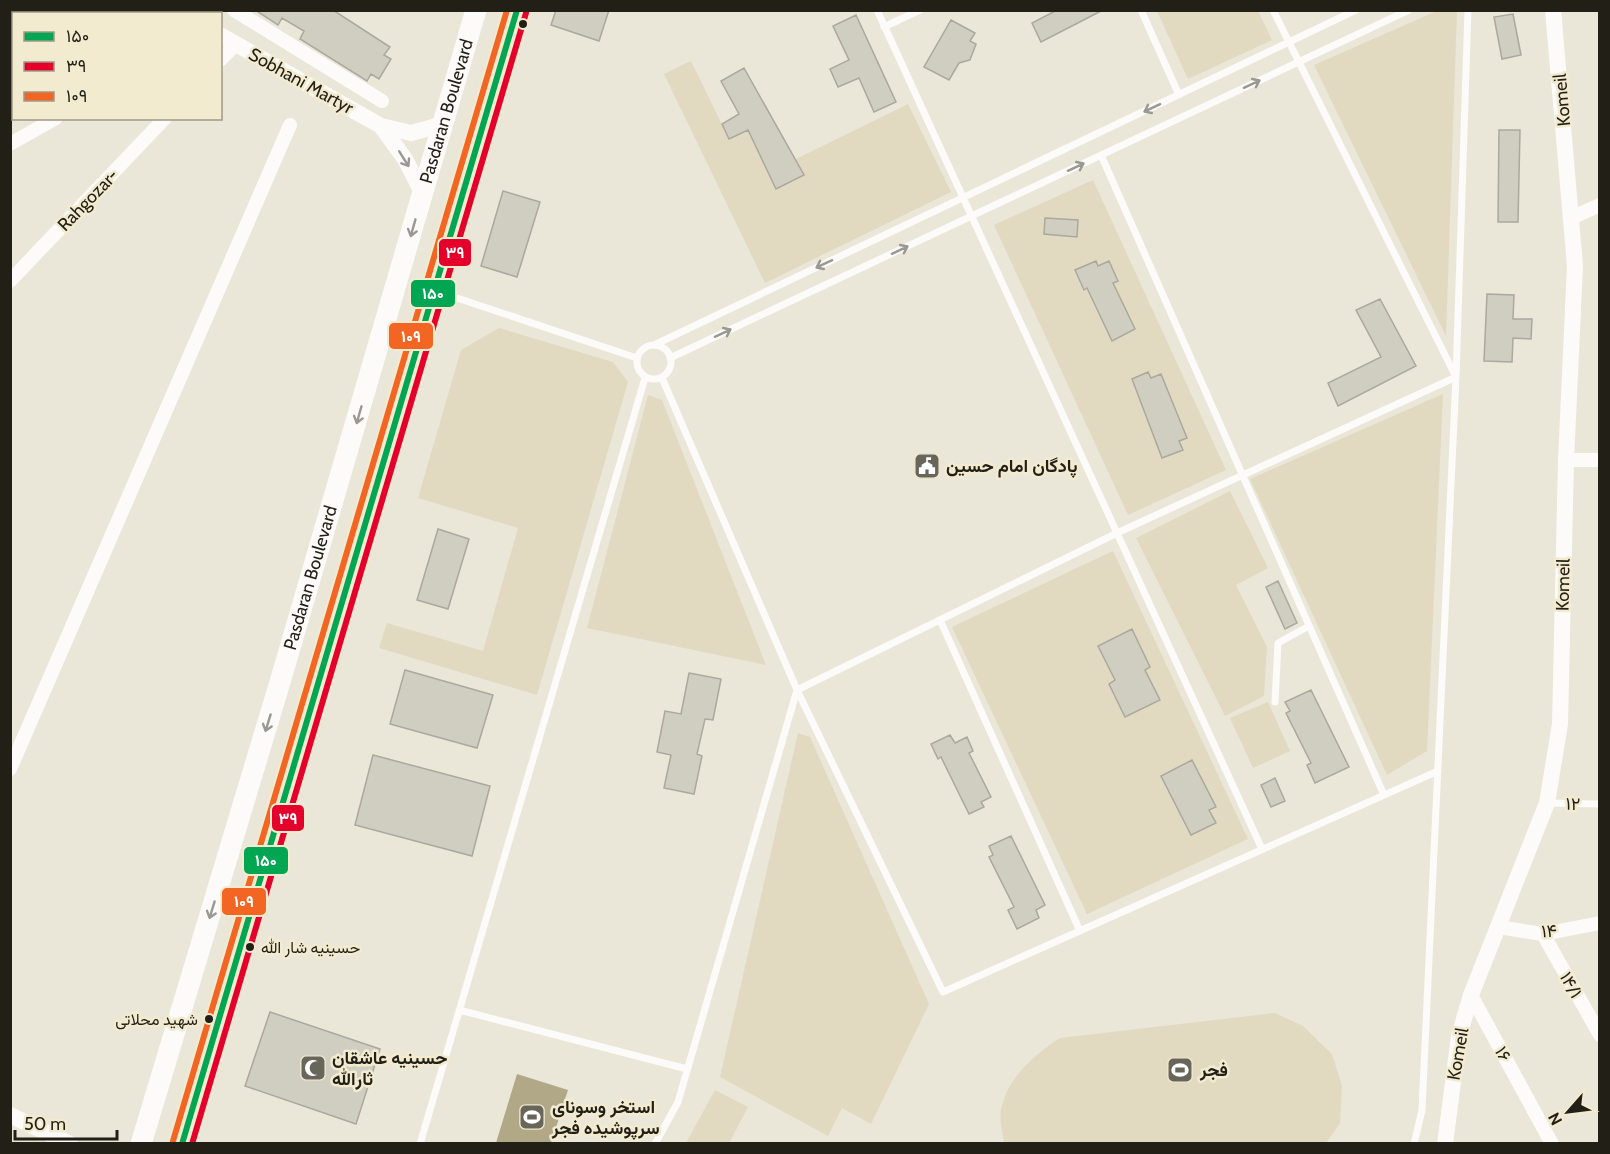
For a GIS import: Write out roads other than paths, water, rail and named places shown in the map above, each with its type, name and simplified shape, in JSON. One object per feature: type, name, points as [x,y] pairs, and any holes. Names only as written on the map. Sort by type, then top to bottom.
[{"type":"main road","name":"Pasdaran Boulevard","points":[[138,1140],[280,682],[476,10]]},
{"type":"main road","name":"Pasdaran Boulevard","points":[[182,1143],[517,10]]},
{"type":"main road","points":[[280,682],[314,691]]},
{"type":"street","points":[[234,10],[382,101]]},
{"type":"street","name":"Komeil","points":[[1445,1143],[1459,1036],[1471,995],[1547,803],[1560,724],[1566,460],[1575,266],[1573,217],[1553,10]]},
{"type":"street","name":"Sobhani Martyr","points":[[222,36],[381,126]]},
{"type":"street","points":[[222,58],[236,44]]},
{"type":"street","points":[[10,144],[52,120]]},
{"type":"street","name":"Rahgozar-","points":[[10,281],[163,120]]},
{"type":"street","points":[[381,126],[411,133],[444,124]]},
{"type":"street","points":[[10,769],[16,739],[290,125]]},
{"type":"street","points":[[381,126],[405,159],[423,194]]},
{"type":"street","points":[[1573,217],[1599,205]]},
{"type":"street","points":[[1566,460],[1599,459]]},
{"type":"street","name":"۱۴","points":[[1498,927],[1543,934],[1599,923]]},
{"type":"street","name":"۱۴/۱","points":[[1543,934],[1599,1035]]},
{"type":"street","name":"۱۶","points":[[1471,995],[1552,1143]]},
{"type":"street","points":[[10,1115],[70,1143]]},
{"type":"lane","points":[[877,10],[1262,849]]},
{"type":"lane","points":[[884,27],[920,10]]},
{"type":"lane","points":[[1141,10],[1179,95]]},
{"type":"lane","points":[[1273,10],[1297,63],[1456,377]]},
{"type":"lane","points":[[645,378],[638,369],[637,358],[643,349],[1356,10]]},
{"type":"lane","points":[[670,358],[1409,10]]},
{"type":"lane","points":[[1414,1143],[1422,1110],[1456,377],[1468,10]]},
{"type":"lane","points":[[1101,155],[1384,795]]},
{"type":"lane","points":[[434,290],[637,358]]},
{"type":"lane","points":[[654,345],[664,349],[670,358],[669,369],[662,378]]},
{"type":"lane","points":[[656,1143],[678,1102],[797,690],[1117,533],[1456,377]]},
{"type":"lane","points":[[645,378],[662,378]]},
{"type":"lane","points":[[420,1143],[645,378]]},
{"type":"lane","points":[[662,378],[797,690],[943,992],[1438,771]]},
{"type":"lane","points":[[940,620],[1080,931]]},
{"type":"lane","points":[[1275,702],[1278,643],[1309,626]]},
{"type":"lane","name":"۱۲","points":[[1547,803],[1599,804]]},
{"type":"lane","points":[[459,1010],[687,1069]]},
{"type":"place","name":"پادگان امام حسین","points":[[927,466]]},
{"type":"place","name":"حسینیه شار الله","points":[[250,947]]},
{"type":"place","name":"شهید محلاتی","points":[[209,1019]]},
{"type":"place","name":"حسینیه عاشقان ثارالله","points":[[313,1068]]},
{"type":"place","name":"فجر","points":[[1180,1070]]},
{"type":"place","name":"استخر وسونای سرپوشیده فجر","points":[[532,1117]]}]
